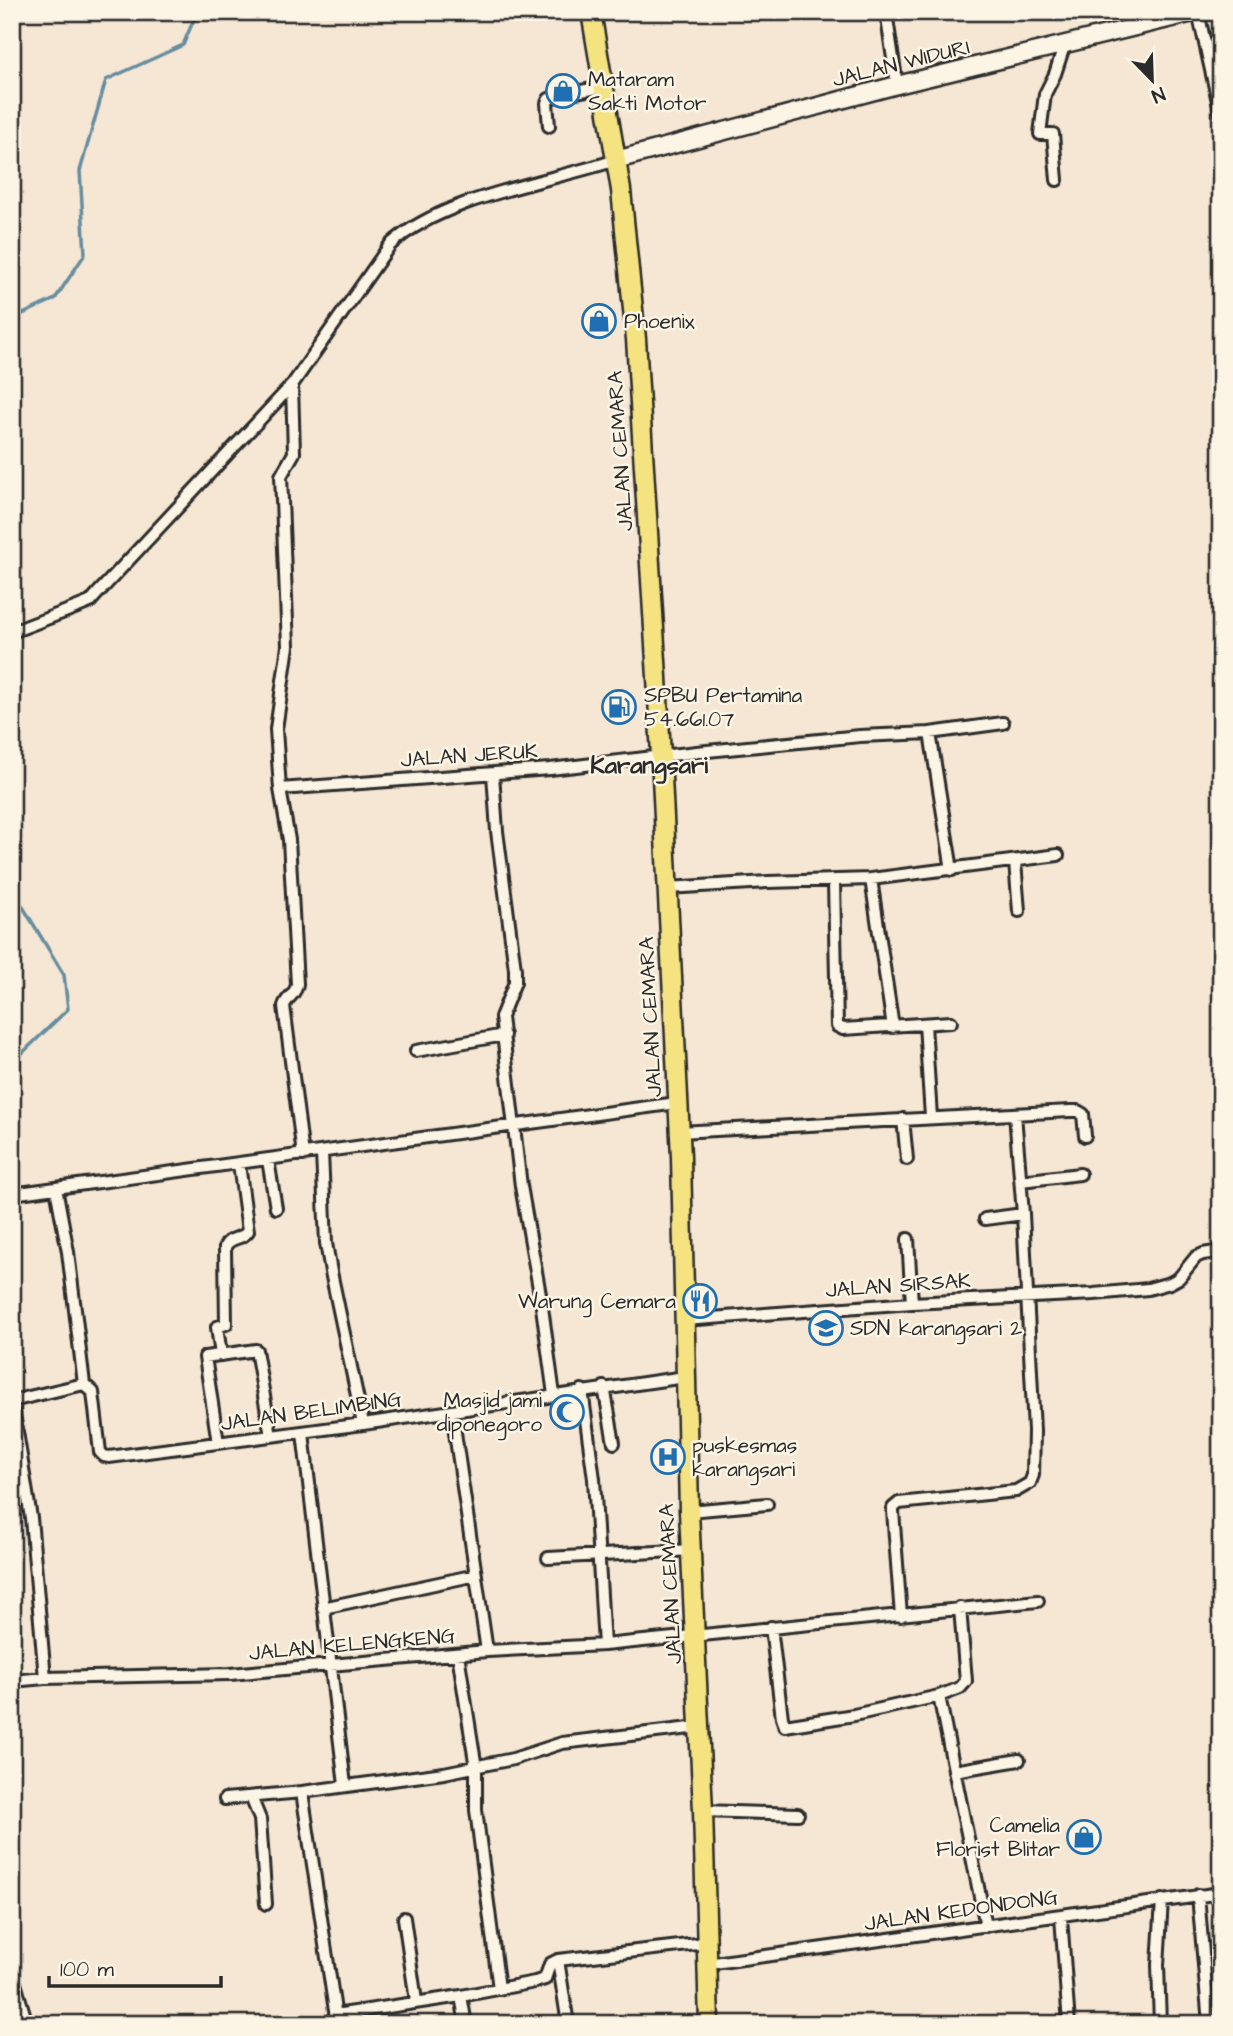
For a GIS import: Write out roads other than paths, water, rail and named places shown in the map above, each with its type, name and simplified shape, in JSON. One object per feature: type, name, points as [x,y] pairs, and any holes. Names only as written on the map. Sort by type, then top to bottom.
[{"type":"main road","name":"JALAN CEMARA","points":[[591,12],[616,160],[636,339],[661,756],[679,1132],[685,1377],[709,2024]]},
{"type":"main road","name":"JALAN WIDURI","points":[[616,160],[897,85],[1198,12]]},
{"type":"street","points":[[887,12],[897,85]]},
{"type":"street","points":[[1198,12],[1221,115]]},
{"type":"street","points":[[1058,180],[1053,134],[1040,134],[1040,126],[1045,94],[1065,43]]},
{"type":"street","points":[[549,126],[549,99],[604,87]]},
{"type":"street","points":[[12,632],[90,601],[292,385],[390,245],[405,231],[480,199],[616,160]]},
{"type":"street","points":[[292,385],[294,453],[281,477],[288,646],[276,729],[280,789],[289,840],[297,984],[295,993],[288,998],[284,1006],[303,1155]]},
{"type":"street","name":"JALAN JERUK","points":[[280,789],[493,774],[860,736],[930,733],[1003,723]]},
{"type":"street","points":[[930,733],[952,870]]},
{"type":"street","points":[[493,774],[497,831],[515,969],[515,982],[501,1012],[521,1186],[554,1395]]},
{"type":"street","points":[[667,888],[871,880],[1058,855]]},
{"type":"street","points":[[1015,862],[1019,911]]},
{"type":"street","points":[[871,880],[892,1027]]},
{"type":"street","points":[[834,882],[835,1023],[843,1029],[951,1022]]},
{"type":"street","points":[[925,1024],[931,1117]]},
{"type":"street","points":[[416,1051],[504,1035]]},
{"type":"street","points":[[12,1194],[677,1103]]},
{"type":"street","points":[[679,1132],[1078,1111],[1083,1114],[1085,1136]]},
{"type":"street","points":[[901,1616],[893,1511],[895,1505],[1016,1491],[1030,1483],[1033,1475],[1034,1431],[1028,1297],[1015,1115]]},
{"type":"street","points":[[903,1119],[907,1159]]},
{"type":"street","points":[[322,1153],[329,1262],[363,1424]]},
{"type":"street","points":[[268,1160],[276,1208]]},
{"type":"street","points":[[221,1355],[217,1326],[226,1324],[225,1247],[229,1240],[245,1236],[248,1231],[235,1165]]},
{"type":"street","points":[[1021,1181],[1080,1174]]},
{"type":"street","points":[[45,1678],[31,1518],[12,1401],[84,1384],[68,1252],[56,1188]]},
{"type":"street","points":[[985,1219],[1023,1214]]},
{"type":"street","points":[[908,1239],[912,1303]]},
{"type":"street","name":"JALAN SIRSAK","points":[[684,1320],[1148,1289],[1180,1278],[1196,1257],[1221,1251]]},
{"type":"street","points":[[218,1443],[205,1357],[256,1350],[271,1436]]},
{"type":"street","name":"JALAN BELIMBING","points":[[84,1384],[93,1392],[100,1452],[104,1456],[303,1433],[685,1377]]},
{"type":"street","points":[[604,1387],[614,1443]]},
{"type":"street","points":[[582,1390],[594,1479],[604,1645]]},
{"type":"street","points":[[452,1412],[487,1651]]},
{"type":"street","points":[[303,1433],[345,1785]]},
{"type":"street","points":[[690,1511],[767,1504]]},
{"type":"street","points":[[548,1558],[692,1550]]},
{"type":"street","points":[[323,1608],[476,1575]]},
{"type":"street","name":"JALAN KELENGKENG","points":[[12,1681],[230,1674],[487,1651],[604,1645],[1038,1601]]},
{"type":"street","points":[[771,1627],[785,1726],[854,1715],[939,1696],[960,1688],[967,1681],[960,1608]]},
{"type":"street","points":[[458,1654],[476,1768],[476,1810],[499,1989]]},
{"type":"street","points":[[939,1696],[986,1926]]},
{"type":"street","points":[[225,1799],[302,1792],[476,1768],[562,1743],[699,1727]]},
{"type":"street","points":[[954,1772],[1019,1760]]},
{"type":"street","points":[[302,1792],[336,2019],[415,2001],[461,1996],[543,1980],[551,1964],[558,1960],[706,1943]]},
{"type":"street","points":[[251,1797],[260,1819],[266,1904]]},
{"type":"street","points":[[703,1811],[798,1814]]},
{"type":"street","name":"JALAN KEDONDONG","points":[[707,1964],[1221,1893]]},
{"type":"street","points":[[1198,1895],[1209,2024]]},
{"type":"street","points":[[1158,1900],[1160,2024]]},
{"type":"street","points":[[1061,1917],[1069,2024]]},
{"type":"street","points":[[404,1918],[415,2001]]},
{"type":"street","points":[[558,1960],[568,2024]]},
{"type":"street","points":[[12,1973],[27,2024]]},
{"type":"street","points":[[461,1996],[466,2024]]},
{"type":"waterway","points":[[12,319],[55,299],[85,254],[80,171],[106,80],[183,45],[197,12]]},
{"type":"waterway","points":[[12,882],[20,902],[64,975],[68,1009],[12,1063]]},
{"type":"place","name":"Mataram Sakti Motor","points":[[563,91]]},
{"type":"place","name":"Phoenix","points":[[599,321]]},
{"type":"place","name":"SPBU Pertamina 54.661.07","points":[[619,707]]},
{"type":"place","name":"Warung Cemara","points":[[700,1301]]},
{"type":"place","name":"SDN karangsari 2","points":[[826,1328]]},
{"type":"place","name":"Masjid jami diponegoro","points":[[567,1412]]},
{"type":"place","name":"puskesmas karangsari","points":[[668,1457]]},
{"type":"place","name":"Camelia Florist Blitar","points":[[1084,1837]]},
{"type":"district","name":"Karangsari","points":[[649,765]]}]
